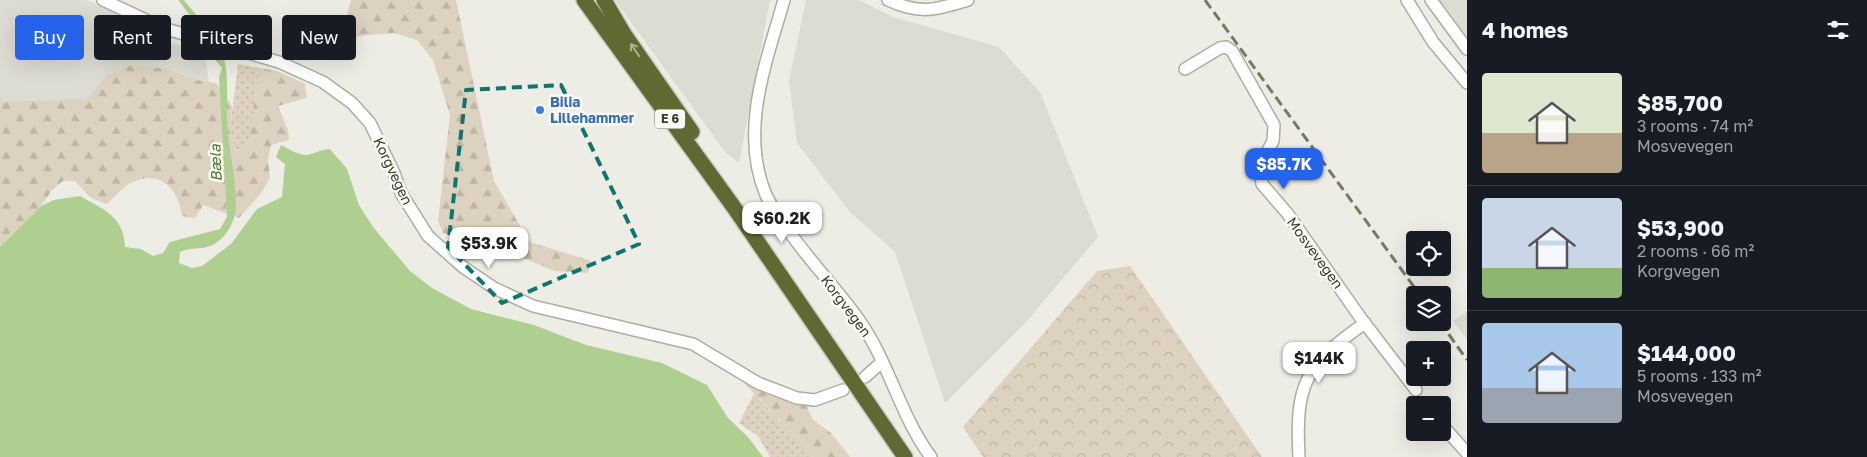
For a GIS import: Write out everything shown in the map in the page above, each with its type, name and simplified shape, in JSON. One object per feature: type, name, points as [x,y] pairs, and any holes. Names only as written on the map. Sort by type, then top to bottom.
[{"type":"highway","name":"E 6","points":[[584,0],[755,238],[905,457]]},
{"type":"highway","points":[[604,0],[647,68],[736,196],[750,221],[755,238]]},
{"type":"street","name":"Korgvegen","points":[[103,0],[163,28],[280,62],[323,82],[352,103],[370,123],[394,173],[401,193],[428,236],[463,267],[494,288],[533,306],[694,344],[758,383],[797,398],[815,400],[843,390]]},
{"type":"street","name":"Korgvegen","points":[[784,0],[756,107],[753,141],[759,174],[767,197],[791,234],[859,320],[882,362],[919,441],[932,457]]},
{"type":"street","points":[[888,0],[916,10],[928,11],[968,0]]},
{"type":"street","points":[[1407,0],[1433,42],[1467,83]]},
{"type":"street","points":[[1431,0],[1467,50]]},
{"type":"street","name":"Mosvevegen","points":[[1185,69],[1220,48],[1226,47],[1232,51],[1274,125],[1273,141],[1260,165],[1262,184],[1297,227],[1364,323],[1416,390]]},
{"type":"street","points":[[1299,457],[1299,401],[1311,370],[1330,348],[1364,323]]},
{"type":"street","points":[[866,377],[882,362]]},
{"type":"street","points":[[1451,434],[1467,453]]},
{"type":"highlighted area","points":[[561,85],[639,244],[502,303],[448,247],[466,90]]},
{"type":"shaded area","points":[[0,0],[87,0],[121,15],[94,15],[94,60],[171,60],[171,43],[181,45],[181,60],[205,60],[210,89],[0,165]]},
{"type":"shaded area","points":[[178,0],[184,0],[196,15],[190,15]]},
{"type":"shaded area","points":[[615,0],[770,0],[739,163],[725,152]]},
{"type":"shaded area","points":[[806,0],[859,0],[893,17],[999,47],[1040,92],[1098,237],[1026,322],[945,403],[895,252],[850,212],[797,143],[789,81]]},
{"type":"shaded area","points":[[1436,0],[1467,0],[1467,40]]},
{"type":"shaded area","points":[[215,60],[224,60],[227,78],[228,130],[235,183],[235,213],[228,231],[217,243],[180,252],[179,263],[192,268],[202,266],[231,244],[257,209],[282,197],[285,164],[276,157],[281,145],[304,155],[330,149],[347,169],[359,205],[373,227],[410,271],[432,288],[471,309],[534,325],[586,345],[662,363],[707,385],[728,418],[748,437],[763,457],[0,457],[0,247],[41,206],[54,200],[80,196],[105,210],[117,221],[124,236],[125,247],[141,249],[153,256],[163,253],[170,242],[220,229],[227,217],[219,77],[222,68]]},
{"type":"shaded area","points":[[1467,311],[1467,339],[1453,321]]},
{"type":"green space","points":[[351,0],[456,0],[494,181],[523,231],[523,240],[591,261],[588,273],[555,271],[493,246],[443,233],[438,221],[450,115],[433,60],[417,40],[394,33],[356,37],[356,15],[347,15]]},
{"type":"green space","points":[[238,64],[259,68],[260,74],[249,140],[240,150],[235,151],[230,130]]},
{"type":"green space","points":[[132,65],[166,69],[195,80],[216,83],[232,106],[230,130],[235,151],[240,150],[249,140],[259,68],[277,71],[305,84],[307,98],[278,106],[288,130],[289,140],[271,145],[268,160],[270,177],[262,192],[239,218],[203,205],[195,218],[182,216],[177,197],[166,184],[159,180],[150,178],[131,183],[107,204],[91,198],[75,181],[63,181],[52,190],[41,206],[0,247],[0,102],[87,99],[107,75]]},
{"type":"green space","points":[[1130,266],[1262,457],[983,457],[963,427],[1097,271]]},
{"type":"green space","points":[[751,374],[801,394],[813,420],[831,433],[850,457],[813,457],[808,449],[745,384]]},
{"type":"green space","points":[[754,394],[808,449],[813,457],[770,457],[758,436],[739,423]]},
{"type":"railway","points":[[1205,0],[1413,286]]},
{"type":"railway","points":[[1446,331],[1467,360]]},
{"type":"place","name":"Bilia Lillehammer","points":[[540,110]]},
{"type":"water label","name":"Bæla","points":[[216,163]]}]
